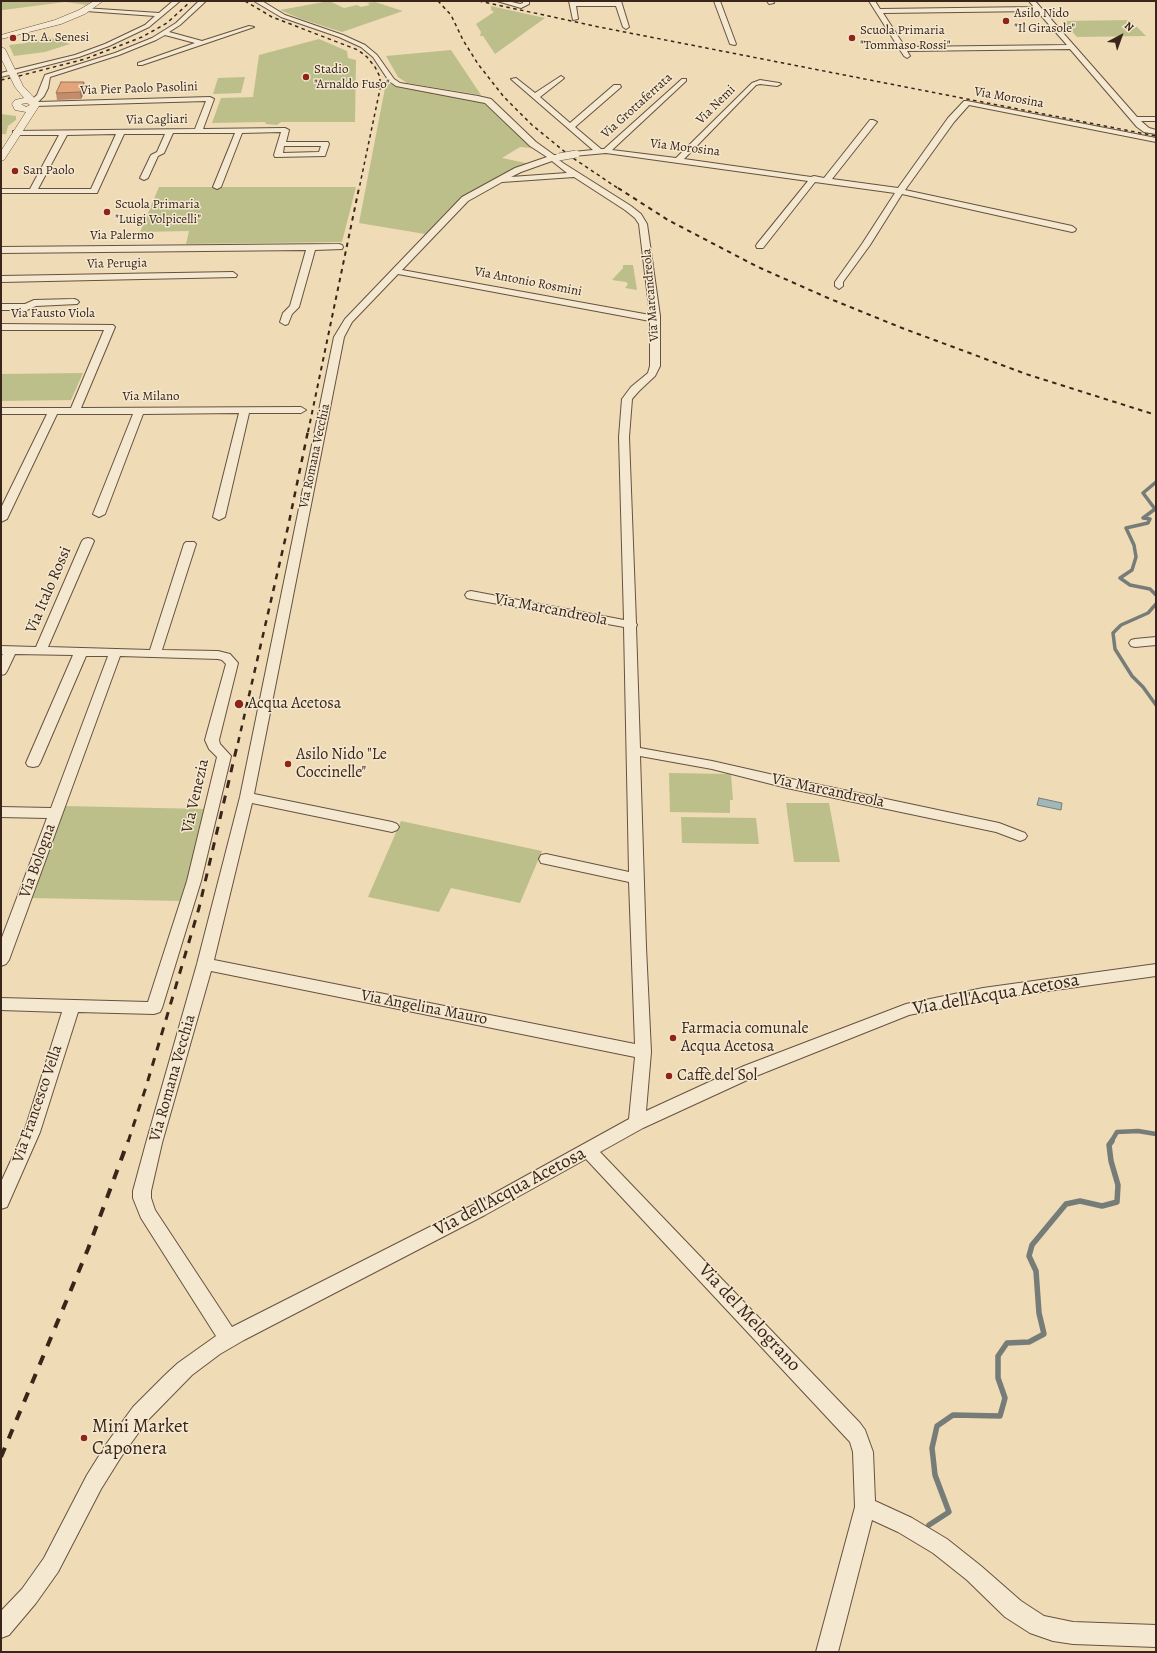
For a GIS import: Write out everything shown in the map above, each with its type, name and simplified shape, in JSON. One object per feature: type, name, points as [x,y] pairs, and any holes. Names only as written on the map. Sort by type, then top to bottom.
[{"type":"street","points":[[1,37],[55,23],[86,9],[99,1]]},
{"type":"street","points":[[1,75],[99,49],[140,30],[177,1]]},
{"type":"street","points":[[1,158],[33,103],[40,96],[43,89],[44,80],[51,75],[122,52],[165,33],[180,22],[203,1]]},
{"type":"street","points":[[257,1],[283,16],[360,44],[375,56],[391,80],[398,85],[478,98],[488,101],[530,142],[557,160]]},
{"type":"street","points":[[500,1],[525,3]]},
{"type":"street","points":[[717,1],[733,44]]},
{"type":"street","points":[[872,1],[909,58]]},
{"type":"street","points":[[1032,1],[1143,128],[1156,132]]},
{"type":"street","points":[[575,19],[572,3],[618,2],[626,27]]},
{"type":"street","points":[[86,9],[161,15]]},
{"type":"street","points":[[879,11],[1039,9]]},
{"type":"street","points":[[140,64],[251,27]]},
{"type":"street","points":[[165,33],[202,43]]},
{"type":"street","points":[[903,49],[1072,47]]},
{"type":"street","points":[[1,49],[20,87],[33,103]]},
{"type":"street","points":[[535,97],[561,78]]},
{"type":"street","points":[[514,79],[570,127],[602,151]]},
{"type":"street","name":"Via Grottaferrata","points":[[602,151],[684,80]]},
{"type":"street","name":"Via Nemi","points":[[678,161],[754,83],[762,82],[777,84]]},
{"type":"street","points":[[16,133],[21,120],[19,105],[20,87]]},
{"type":"street","points":[[570,127],[617,87]]},
{"type":"street","name":"Via Pier Paolo Pasolini","points":[[33,103],[210,99],[198,131]]},
{"type":"street","points":[[19,105],[33,103]]},
{"type":"street","name":"Via Morosina","points":[[839,286],[839,282],[866,245],[900,191],[951,120],[967,103],[1156,140]]},
{"type":"street","points":[[1135,119],[1156,119]]},
{"type":"street","points":[[827,180],[873,122]]},
{"type":"street","name":"Via Cagliari","points":[[16,133],[285,130],[281,144],[278,155],[322,154],[325,144],[281,144]]},
{"type":"street","points":[[144,178],[155,155],[160,153],[170,131]]},
{"type":"street","points":[[217,187],[239,131]]},
{"type":"street","points":[[1,191],[94,191],[121,132]]},
{"type":"street","points":[[34,188],[64,133]]},
{"type":"street","name":"Via Morosina","points":[[557,160],[576,154],[602,151],[814,178],[900,191],[1072,229]]},
{"type":"street","name":"Via Marcandreola","points":[[539,162],[557,160],[575,175],[628,208],[642,222],[645,231],[655,319],[656,345],[654,370],[647,380],[630,394],[626,405],[624,438],[631,625],[643,1052],[638,1123]]},
{"type":"street","name":"Via Romana Vecchia","points":[[229,1339],[147,1213],[142,1198],[144,1181],[150,1158],[205,964],[247,797],[339,337],[348,321],[464,200],[500,180],[539,162]]},
{"type":"street","name":"Via Romana Vecchia","points":[[500,180],[575,175]]},
{"type":"street","points":[[760,246],[814,178]]},
{"type":"street","name":"Via Palermo","points":[[1,250],[339,247]]},
{"type":"street","points":[[285,322],[288,313],[294,307],[311,248]]},
{"type":"street","name":"Via Antonio Rosmini","points":[[396,271],[655,319]]},
{"type":"street","name":"Via Perugia","points":[[1,279],[233,275]]},
{"type":"street","points":[[1,307],[27,307],[34,303],[74,302]]},
{"type":"street","name":"Via Fausto Viola","points":[[1,327],[110,327],[75,411]]},
{"type":"street","points":[[219,517],[245,410]]},
{"type":"street","name":"Via Milano","points":[[1,411],[301,410]]},
{"type":"street","points":[[1,517],[53,411]]},
{"type":"street","points":[[99,514],[139,411]]},
{"type":"street","name":"Via Italo Rossi","points":[[40,651],[88,541]]},
{"type":"street","points":[[154,654],[190,544]]},
{"type":"street","name":"Via Marcandreola","points":[[471,595],[631,625]]},
{"type":"street","points":[[1135,644],[1156,640]]},
{"type":"street","points":[[1,671],[6,651]]},
{"type":"street","name":"Via Venezia","points":[[6,651],[218,655],[226,657],[232,663],[212,740],[214,746],[224,756],[194,882],[154,1008],[72,1006]]},
{"type":"street","points":[[34,763],[81,652]]},
{"type":"street","points":[[56,813],[115,653]]},
{"type":"street","name":"Via Marcandreola","points":[[634,751],[712,765],[788,783],[999,828],[1020,836]]},
{"type":"street","points":[[247,797],[392,827]]},
{"type":"street","name":"Via Bologna","points":[[1,812],[56,813],[1,960]]},
{"type":"street","points":[[546,859],[637,879]]},
{"type":"street","name":"Via Angelina Mauro","points":[[205,964],[643,1052]]},
{"type":"street","name":"Via dell'Acqua Acetosa","points":[[1,1627],[29,1596],[51,1565],[94,1482],[114,1450],[140,1414],[172,1380],[201,1357],[229,1339],[479,1210],[638,1123],[750,1071],[906,1010],[983,994],[1156,970]]},
{"type":"street","points":[[1,1004],[72,1006]]},
{"type":"street","name":"Via Francesco Vella","points":[[1,1202],[32,1132],[72,1006]]},
{"type":"street","name":"Via del Melograno","points":[[588,1150],[853,1430],[860,1440],[863,1452],[864,1507],[827,1652]]},
{"type":"street","points":[[864,1507],[905,1525],[940,1546],[974,1573],[1013,1609],[1038,1624],[1053,1630],[1073,1633],[1156,1636]]},
{"type":"green space","points":[[1,1],[93,1],[87,5],[65,2],[1,10]]},
{"type":"green space","points":[[329,1],[344,8],[357,5],[361,7],[370,5],[367,3],[375,2],[403,11],[342,32],[301,19],[280,10]]},
{"type":"green space","points":[[491,6],[545,18],[495,54],[483,36],[480,36],[481,32],[476,24],[494,12],[491,10]]},
{"type":"green space","points":[[1130,20],[1146,36],[1077,37],[1062,21]]},
{"type":"green space","points":[[48,37],[70,44],[45,52],[14,56],[9,45],[26,43]]},
{"type":"green space","name":"Stadio \"Arnaldo Fuso\"","points":[[319,39],[347,51],[348,58],[356,60],[355,122],[281,122],[277,125],[266,124],[265,122],[212,123],[221,98],[253,97],[259,55]]},
{"type":"green space","points":[[451,50],[481,95],[407,83],[398,77],[386,56]]},
{"type":"green space","points":[[245,77],[241,93],[213,94],[218,78]]},
{"type":"green space","points":[[384,81],[402,88],[482,102],[531,148],[520,147],[502,158],[526,163],[522,169],[465,199],[431,235],[359,223],[385,88]]},
{"type":"green space","points":[[1,114],[16,116],[16,120],[8,126],[6,134],[1,134]]},
{"type":"green space","points":[[159,187],[356,187],[342,242],[186,244],[189,231],[140,232]]},
{"type":"green space","points":[[623,265],[633,265],[637,290],[625,288],[628,284],[626,282],[612,280],[623,268]]},
{"type":"green space","points":[[83,373],[71,400],[1,401],[1,374]]},
{"type":"green space","points":[[669,773],[731,774],[733,800],[730,800],[730,813],[670,812]]},
{"type":"green space","points":[[786,803],[829,803],[840,862],[794,862]]},
{"type":"green space","points":[[63,806],[205,809],[182,901],[31,898]]},
{"type":"green space","points":[[681,817],[756,818],[759,844],[682,843]]},
{"type":"green space","points":[[401,821],[542,851],[520,903],[451,888],[439,912],[368,897]]},
{"type":"water","points":[[1039,798],[1062,803],[1061,810],[1037,805]]},
{"type":"building","points":[[61,82],[84,82],[80,92],[56,93]]},
{"type":"waterway","points":[[1156,482],[1143,493],[1155,509],[1143,518],[1150,519],[1148,523],[1126,528],[1134,545],[1136,557],[1132,570],[1120,578],[1130,585],[1150,589],[1156,595]]},
{"type":"waterway","points":[[1156,604],[1148,613],[1121,625],[1113,633],[1115,649],[1132,676],[1143,687],[1156,705]]},
{"type":"waterway","points":[[1111,1142],[1117,1132],[1138,1131],[1156,1134]]},
{"type":"waterway","points":[[929,1525],[949,1512],[935,1475],[932,1448],[937,1426],[953,1415],[1000,1416],[1005,1398],[998,1378],[998,1356],[1007,1343],[1029,1342],[1044,1334],[1039,1313],[1036,1271],[1029,1256],[1032,1245],[1066,1204],[1080,1201],[1102,1206],[1117,1202],[1118,1185],[1111,1161],[1109,1145],[1112,1141]]},
{"type":"railway","points":[[19,76],[85,59],[142,37],[167,23],[191,1]]},
{"type":"railway","points":[[245,1],[272,17],[358,50],[367,57],[375,67],[380,77],[380,89],[359,189]]},
{"type":"railway","points":[[438,1],[451,15],[463,40],[478,64],[504,97],[532,125],[570,156],[619,189]]},
{"type":"railway","points":[[479,1],[599,27],[1156,136]]},
{"type":"railway","points":[[1,80],[10,78]]},
{"type":"railway","points":[[308,432],[359,188]]},
{"type":"railway","points":[[618,188],[668,220],[758,267],[828,298],[902,328],[1026,374],[1156,415]]},
{"type":"railway","points":[[238,743],[288,527],[308,431]]},
{"type":"railway","points":[[128,1142],[146,1087],[199,908],[238,742]]},
{"type":"railway","points":[[1,1457],[88,1249],[128,1141]]},
{"type":"place","name":"Asilo Nido \"Il Girasole\"","points":[[1006,21]]},
{"type":"place","name":"Dr. A. Senesi","points":[[13,38]]},
{"type":"place","name":"Scuola Primaria \"Tommaso Rossi\"","points":[[852,38]]},
{"type":"place","name":"Stadio \"Arnaldo Fuso\"","points":[[306,77]]},
{"type":"place","name":"San Paolo","points":[[15,171]]},
{"type":"place","name":"Scuola Primaria \"Luigi Volpicelli\"","points":[[107,212]]},
{"type":"place","name":"Acqua Acetosa","points":[[239,704]]},
{"type":"place","name":"Asilo Nido \"Le Coccinelle\"","points":[[288,764]]},
{"type":"place","name":"Farmacia comunale Acqua Acetosa","points":[[673,1038]]},
{"type":"place","name":"Caffè del Sol","points":[[669,1076]]},
{"type":"place","name":"Mini Market Caponera","points":[[84,1438]]}]
